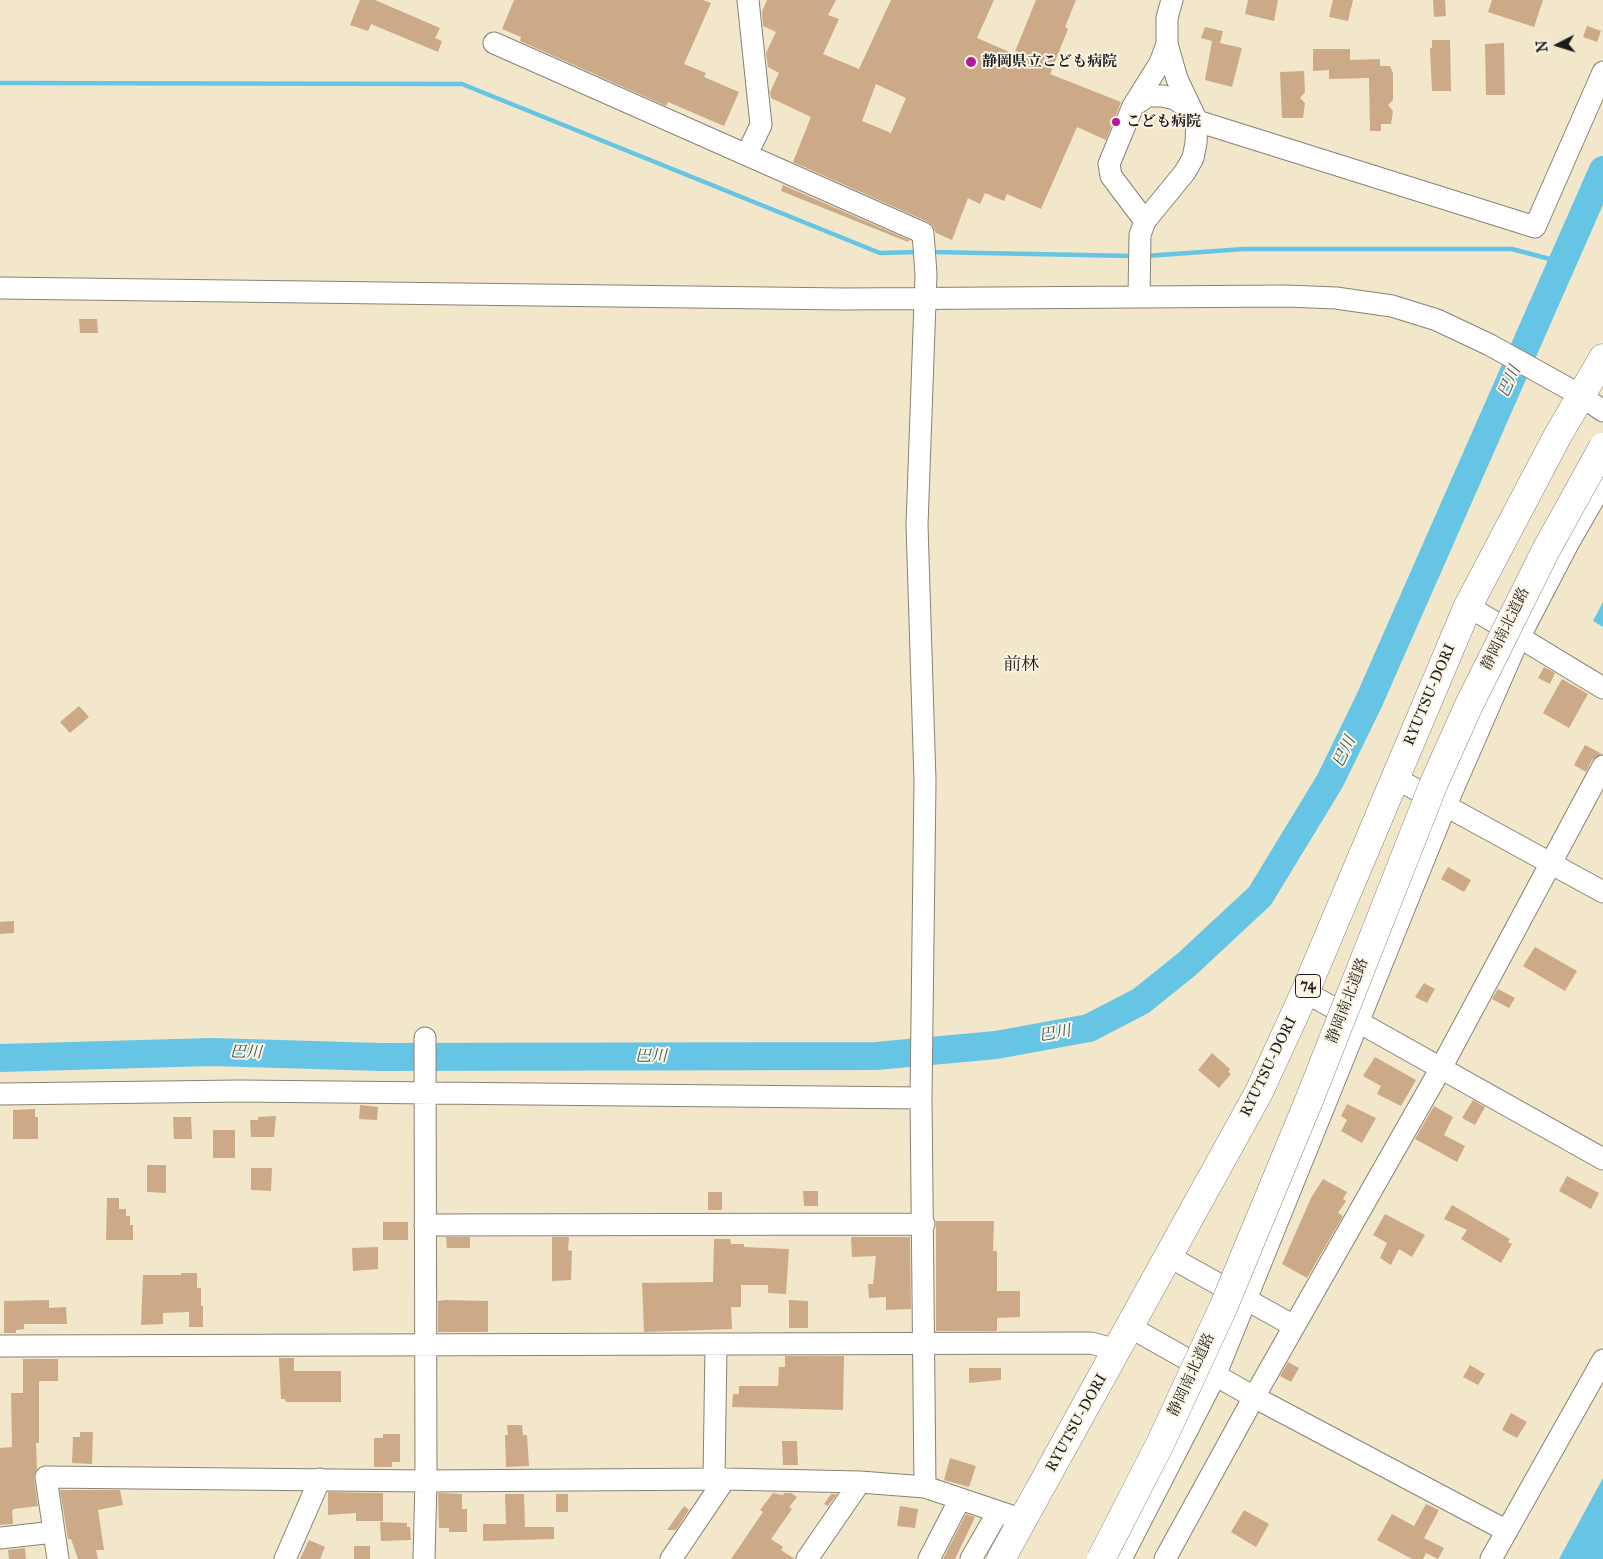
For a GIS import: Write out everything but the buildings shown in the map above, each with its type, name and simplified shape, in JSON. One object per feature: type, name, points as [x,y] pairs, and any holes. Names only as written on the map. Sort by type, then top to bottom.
[{"type":"main road","name":"74","points":[[1568,389],[1603,358]]},
{"type":"main road","name":"74","points":[[1568,389],[1603,368]]},
{"type":"main road","name":"RYUTSU-DORI","points":[[1001,1559],[1010,1516],[1123,1338],[1259,1092],[1305,992],[1468,606],[1568,389]]},
{"type":"main road","name":"静岡南北道路","points":[[1100,1559],[1161,1442],[1223,1308],[1310,1098],[1405,853],[1469,706],[1542,559],[1603,447]]},
{"type":"main road","name":"静岡南北道路","points":[[1110,1559],[1168,1446],[1234,1303],[1317,1102],[1402,883],[1476,710],[1544,572],[1603,464]]},
{"type":"street","points":[[747,154],[761,125],[748,0]]},
{"type":"street","points":[[1140,297],[1138,272],[1142,228],[1186,172],[1193,158],[1194,115],[1177,79],[1167,44],[1167,18],[1172,0]]},
{"type":"street","points":[[494,44],[923,233],[926,274],[918,525],[925,781],[921,1098],[924,1224],[925,1487]]},
{"type":"street","points":[[1142,228],[1111,176],[1109,164],[1133,106],[1160,62],[1167,44]]},
{"type":"street","points":[[1133,106],[1148,96],[1163,96],[1175,99],[1194,115],[1535,227],[1603,72]]},
{"type":"street","points":[[0,288],[719,298],[1288,296],[1345,299],[1392,306],[1437,320],[1490,345],[1568,389],[1603,412]]},
{"type":"street","points":[[1121,1559],[1215,1376],[1446,805],[1520,638],[1569,542],[1603,483]]},
{"type":"street","points":[[1468,606],[1603,688]]},
{"type":"street","points":[[1165,1559],[1294,1326],[1442,1068],[1603,766]]},
{"type":"street","points":[[1395,778],[1603,892]]},
{"type":"street","points":[[1305,992],[1603,1160]]},
{"type":"street","points":[[424,1559],[426,1481],[425,1038]]},
{"type":"street","points":[[0,1094],[240,1091],[921,1098]]},
{"type":"street","points":[[425,1225],[924,1224]]},
{"type":"street","points":[[1168,1256],[1294,1326]]},
{"type":"street","points":[[0,1346],[716,1346],[1091,1343],[1123,1338],[1215,1376],[1507,1531]]},
{"type":"street","points":[[671,1559],[719,1479],[716,1346]]},
{"type":"street","points":[[1491,1559],[1603,1360]]},
{"type":"street","points":[[58,1559],[46,1477],[426,1481],[719,1479],[860,1482],[925,1487],[1010,1516],[971,1559]]},
{"type":"street","points":[[285,1559],[320,1479]]},
{"type":"street","points":[[807,1559],[860,1482]]},
{"type":"street","points":[[929,1559],[960,1499]]},
{"type":"street","points":[[0,1538],[54,1532]]},
{"type":"water","points":[[1603,602],[1603,627],[1593,621]]},
{"type":"water","points":[[1603,1478],[1603,1559],[1559,1559]]},
{"type":"waterway","points":[[0,83],[462,84],[880,253],[918,252]]},
{"type":"waterway","name":"巴川","points":[[0,1058],[212,1052],[380,1057],[876,1056],[996,1045],[1089,1028],[1141,1001],[1187,964],[1260,896],[1330,781],[1369,701],[1603,170]]},
{"type":"waterway","points":[[1146,256],[1244,249],[1512,249],[1561,262]]},
{"type":"waterway","points":[[931,252],[1133,256]]},
{"type":"place","name":"静岡県立こども病院","points":[[971,62]]},
{"type":"place","name":"こども病院","points":[[1116,122]]},
{"type":"district","name":"前林","points":[[1021,666]]}]
